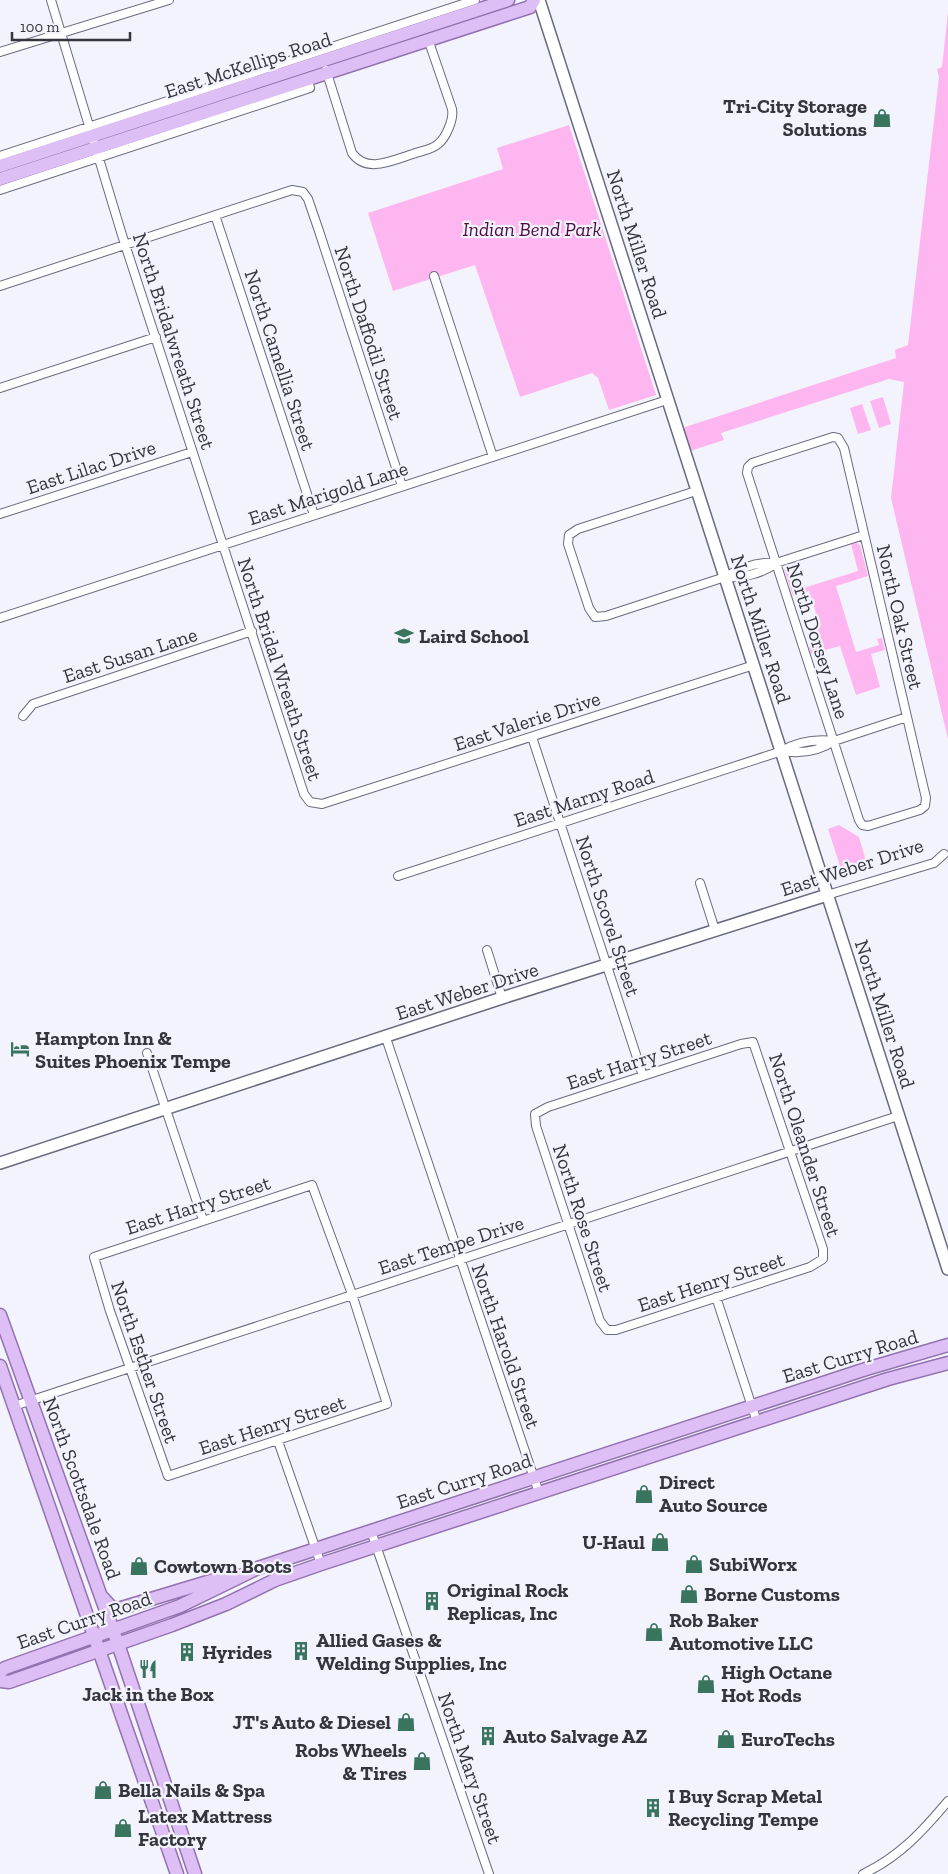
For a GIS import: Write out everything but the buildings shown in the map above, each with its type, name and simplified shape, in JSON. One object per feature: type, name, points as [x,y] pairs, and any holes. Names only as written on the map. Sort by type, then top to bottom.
[{"type":"main road","name":"East McKellips Road","points":[[0,179],[94,142],[325,66],[508,0]]},
{"type":"main road","name":"East McKellips Road","points":[[0,166],[94,142],[308,79],[325,66],[428,39],[530,7],[534,0]]},
{"type":"main road","name":"North Scottsdale Road","points":[[0,1314],[118,1644],[195,1874]]},
{"type":"main road","name":"East Curry Road","points":[[0,1672],[5,1668],[180,1606],[258,1568],[892,1360],[948,1345]]},
{"type":"main road","name":"East Curry Road","points":[[0,1681],[9,1682],[118,1644],[226,1604],[275,1580],[321,1564],[888,1379],[948,1363]]},
{"type":"main road","name":"North Scottsdale Road","points":[[0,1366],[177,1874]]},
{"type":"main road","points":[[100,1595],[111,1607],[118,1609],[258,1568]]},
{"type":"street","name":"North Bridalwreath Street","points":[[51,0],[126,244],[222,544]]},
{"type":"street","points":[[0,52],[169,0]]},
{"type":"street","name":"East McKellips Road","points":[[0,190],[94,142],[475,0]]},
{"type":"street","name":"North Miller Road","points":[[540,0],[666,400],[782,751],[948,1269]]},
{"type":"street","points":[[325,66],[352,153],[356,160],[364,164],[382,164],[434,147],[442,140],[453,114],[428,39]]},
{"type":"street","name":"East McKellips Road","points":[[0,156],[94,142]]},
{"type":"street","name":"North Daffodil Street","points":[[216,215],[292,190],[303,192],[314,215],[402,486]]},
{"type":"street","points":[[0,286],[216,215]]},
{"type":"street","name":"North Camellia Street","points":[[216,215],[314,515]]},
{"type":"street","points":[[434,276],[492,456]]},
{"type":"street","points":[[0,388],[156,337]]},
{"type":"street","name":"East Marigold Lane","points":[[0,618],[666,400]]},
{"type":"street","name":"North Dorsey Lane","points":[[838,438],[833,437],[752,463],[748,467],[747,473],[862,825]]},
{"type":"street","name":"North Oak Street","points":[[838,438],[844,448],[926,806],[920,810],[868,826],[862,825]]},
{"type":"street","name":"East Lilac Drive","points":[[0,514],[192,452]]},
{"type":"street","points":[[696,491],[578,529],[569,535],[571,553],[589,608],[595,617],[606,616],[724,577],[736,570],[776,564],[864,535]]},
{"type":"street","name":"North Bridal Wreath Street","points":[[222,544],[304,794],[310,802]]},
{"type":"street","name":"East Susan Lane","points":[[23,716],[33,704],[252,631]]},
{"type":"street","name":"East Valerie Drive","points":[[310,802],[322,804],[754,665]]},
{"type":"street","name":"East Marny Road","points":[[398,876],[782,751],[795,743],[811,747],[821,739],[834,741],[907,717]]},
{"type":"street","name":"North Scovel Street","points":[[532,737],[643,1076]]},
{"type":"street","name":"East Weber Drive","points":[[0,1163],[386,1038],[502,998],[827,895],[921,868],[934,863],[944,854]]},
{"type":"street","points":[[700,883],[715,930]]},
{"type":"street","points":[[487,950],[502,998]]},
{"type":"street","name":"North Harold Street","points":[[386,1038],[538,1493]]},
{"type":"street","name":"East Harry Street","points":[[535,1114],[548,1107],[741,1044],[753,1042]]},
{"type":"street","name":"North Oleander Street","points":[[753,1042],[823,1250],[823,1259]]},
{"type":"street","points":[[147,1054],[202,1220]]},
{"type":"street","name":"North Rose Street","points":[[535,1114],[536,1126],[600,1321],[607,1330]]},
{"type":"street","name":"East Tempe Drive","points":[[14,1406],[460,1258],[898,1116]]},
{"type":"street","name":"East Harry Street","points":[[94,1257],[312,1185],[352,1294]]},
{"type":"street","name":"North Esther Street","points":[[94,1257],[168,1476]]},
{"type":"street","name":"East Henry Street","points":[[607,1330],[616,1330],[716,1298],[810,1267],[823,1259]]},
{"type":"street","name":"East Henry Street","points":[[168,1476],[387,1404],[352,1294]]},
{"type":"street","points":[[716,1298],[757,1422]]},
{"type":"street","points":[[278,1441],[321,1564]]},
{"type":"street","name":"North Mary Street","points":[[371,1531],[489,1874]]},
{"type":"street","points":[[863,1874],[889,1861],[909,1845],[948,1801]]},
{"type":"green space","points":[[948,12],[948,739],[891,498],[904,382],[889,379],[721,433],[724,440],[684,453],[676,430],[896,358],[895,350],[908,345],[939,77],[937,69],[942,67]]},
{"type":"green space","name":"Indian Bend Park","points":[[569,125],[656,395],[609,410],[598,378],[592,373],[520,397],[475,265],[393,291],[368,213],[503,169],[497,148]]},
{"type":"green space","points":[[883,397],[891,424],[879,428],[870,401]]},
{"type":"green space","points":[[862,404],[871,430],[858,434],[850,408]]},
{"type":"green space","points":[[857,543],[860,545],[868,576],[836,586],[856,652],[879,645],[877,639],[882,638],[885,650],[871,654],[880,687],[856,695],[840,646],[811,654],[809,647],[822,642],[813,615],[816,613],[809,591],[793,596],[784,569],[790,565],[797,590],[858,571],[851,544]]},
{"type":"green space","points":[[839,825],[859,837],[866,861],[841,869],[828,829]]},
{"type":"place","name":"Tri-City Storage Solutions","points":[[882,118]]},
{"type":"place","name":"Laird School","points":[[404,636]]},
{"type":"place","name":"Hampton Inn & Suites Phoenix Tempe","points":[[20,1049]]},
{"type":"place","name":"Direct Auto Source","points":[[644,1494]]},
{"type":"place","name":"U-Haul","points":[[660,1542]]},
{"type":"place","name":"SubiWorx","points":[[694,1564]]},
{"type":"place","name":"Cowtown Boots","points":[[139,1566]]},
{"type":"place","name":"Borne Customs","points":[[689,1594]]},
{"type":"place","name":"Original Rock Replicas, Inc","points":[[432,1601]]},
{"type":"place","name":"Rob Baker Automotive LLC","points":[[654,1632]]},
{"type":"place","name":"Allied Gases & Welding Supplies, Inc","points":[[301,1651]]},
{"type":"place","name":"Hyrides","points":[[187,1652]]},
{"type":"place","name":"Jack in the Box","points":[[148,1669]]},
{"type":"place","name":"High Octane Hot Rods","points":[[706,1684]]},
{"type":"place","name":"JT's Auto & Diesel","points":[[406,1722]]},
{"type":"place","name":"Auto Salvage AZ","points":[[488,1736]]},
{"type":"place","name":"EuroTechs","points":[[726,1739]]},
{"type":"place","name":"Robs Wheels & Tires","points":[[422,1761]]},
{"type":"place","name":"Bella Nails & Spa","points":[[103,1790]]},
{"type":"place","name":"I Buy Scrap Metal Recycling Tempe","points":[[653,1808]]},
{"type":"place","name":"Latex Mattress Factory","points":[[123,1828]]}]
